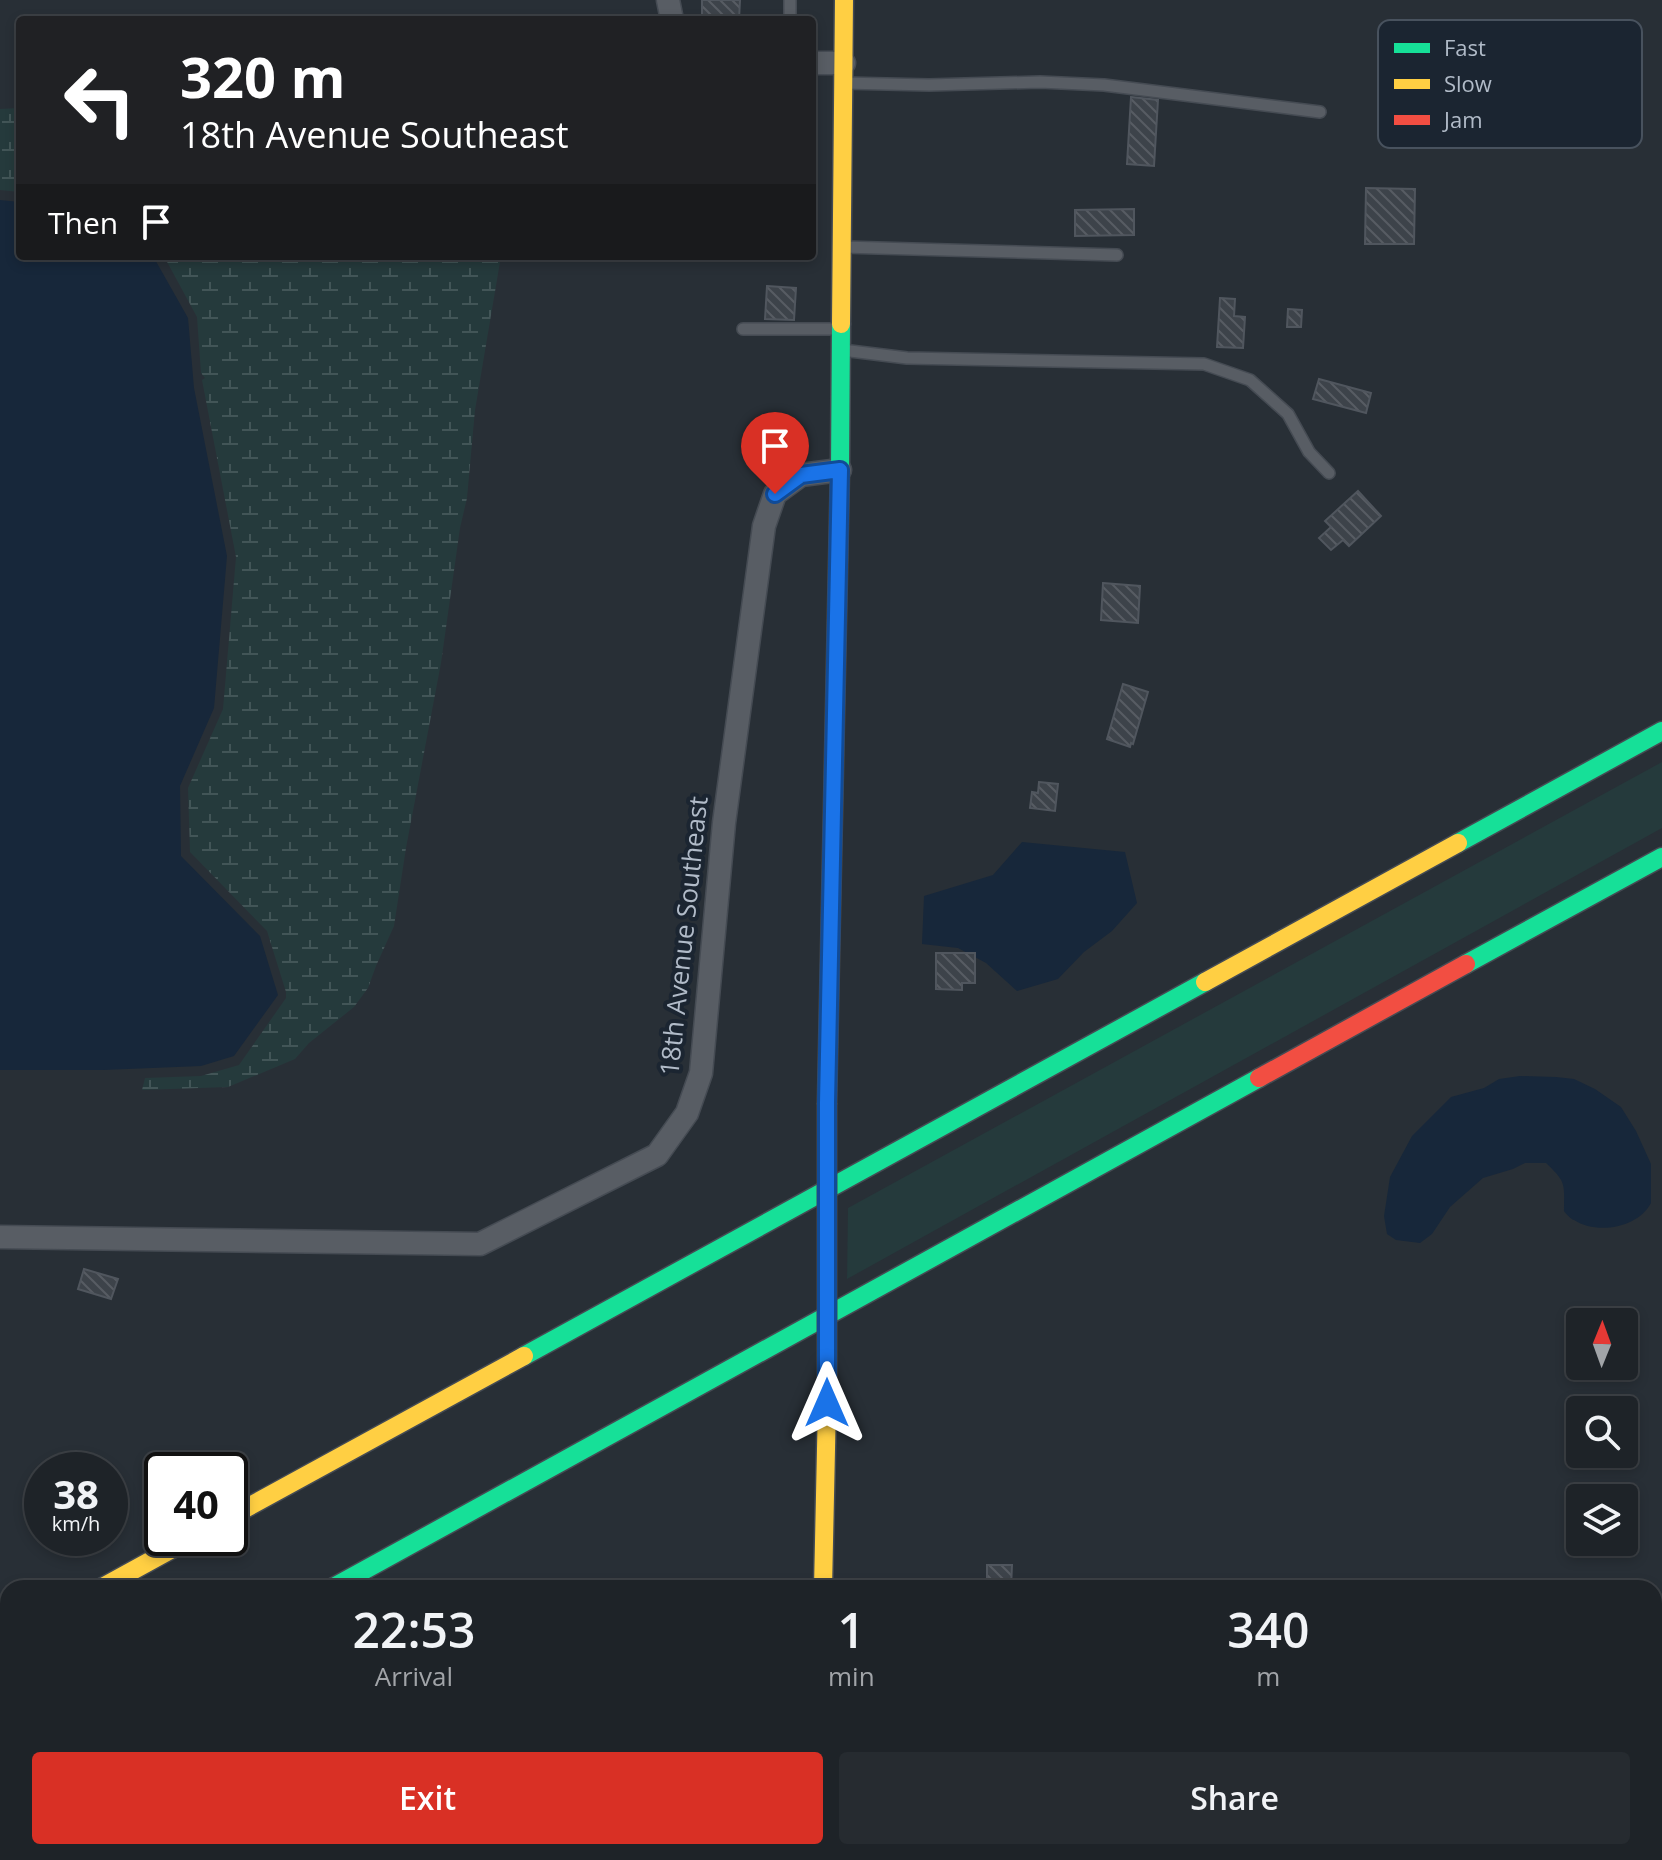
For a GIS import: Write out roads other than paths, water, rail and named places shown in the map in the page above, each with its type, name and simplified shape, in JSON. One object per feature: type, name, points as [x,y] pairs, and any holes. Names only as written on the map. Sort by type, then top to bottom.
[{"type":"main road","points":[[823,1580],[827,1403],[827,1103],[840,470],[844,0]]},
{"type":"main road","points":[[248,1507],[1662,731]]},
{"type":"main road","points":[[347,1580],[1662,857]]},
{"type":"main road","points":[[116,1580],[159,1556]]},
{"type":"street","points":[[816,64],[844,73]]},
{"type":"street","name":"18th Avenue Southeast","points":[[0,1237],[480,1244],[657,1155],[687,1113],[701,1073],[724,823],[764,526],[775,494],[801,475],[840,470]]},
{"type":"lane","points":[[844,73],[929,85],[1040,82],[1104,85],[1320,112]]},
{"type":"lane","points":[[842,247],[1117,255]]},
{"type":"lane","points":[[743,329],[841,329]]},
{"type":"lane","points":[[841,350],[907,358],[1204,364],[1250,380],[1288,414],[1309,452],[1329,473]]},
{"type":"water","points":[[0,200],[16,202],[16,260],[155,260],[188,318],[194,388],[227,556],[214,708],[180,786],[181,856],[260,936],[278,995],[234,1056],[201,1066],[0,1070]]},
{"type":"water","points":[[1022,842],[1125,852],[1137,903],[1112,931],[1084,952],[1058,979],[1017,991],[986,963],[958,948],[922,944],[924,896],[993,875]]},
{"type":"water","points":[[1520,1076],[1574,1079],[1621,1107],[1651,1164],[1651,1203],[1645,1212],[1616,1226],[1583,1225],[1564,1211],[1563,1184],[1553,1170],[1546,1163],[1525,1163],[1483,1178],[1450,1207],[1432,1234],[1420,1243],[1396,1240],[1387,1234],[1384,1216],[1390,1177],[1412,1136],[1451,1097],[1484,1088],[1499,1079]]}]
